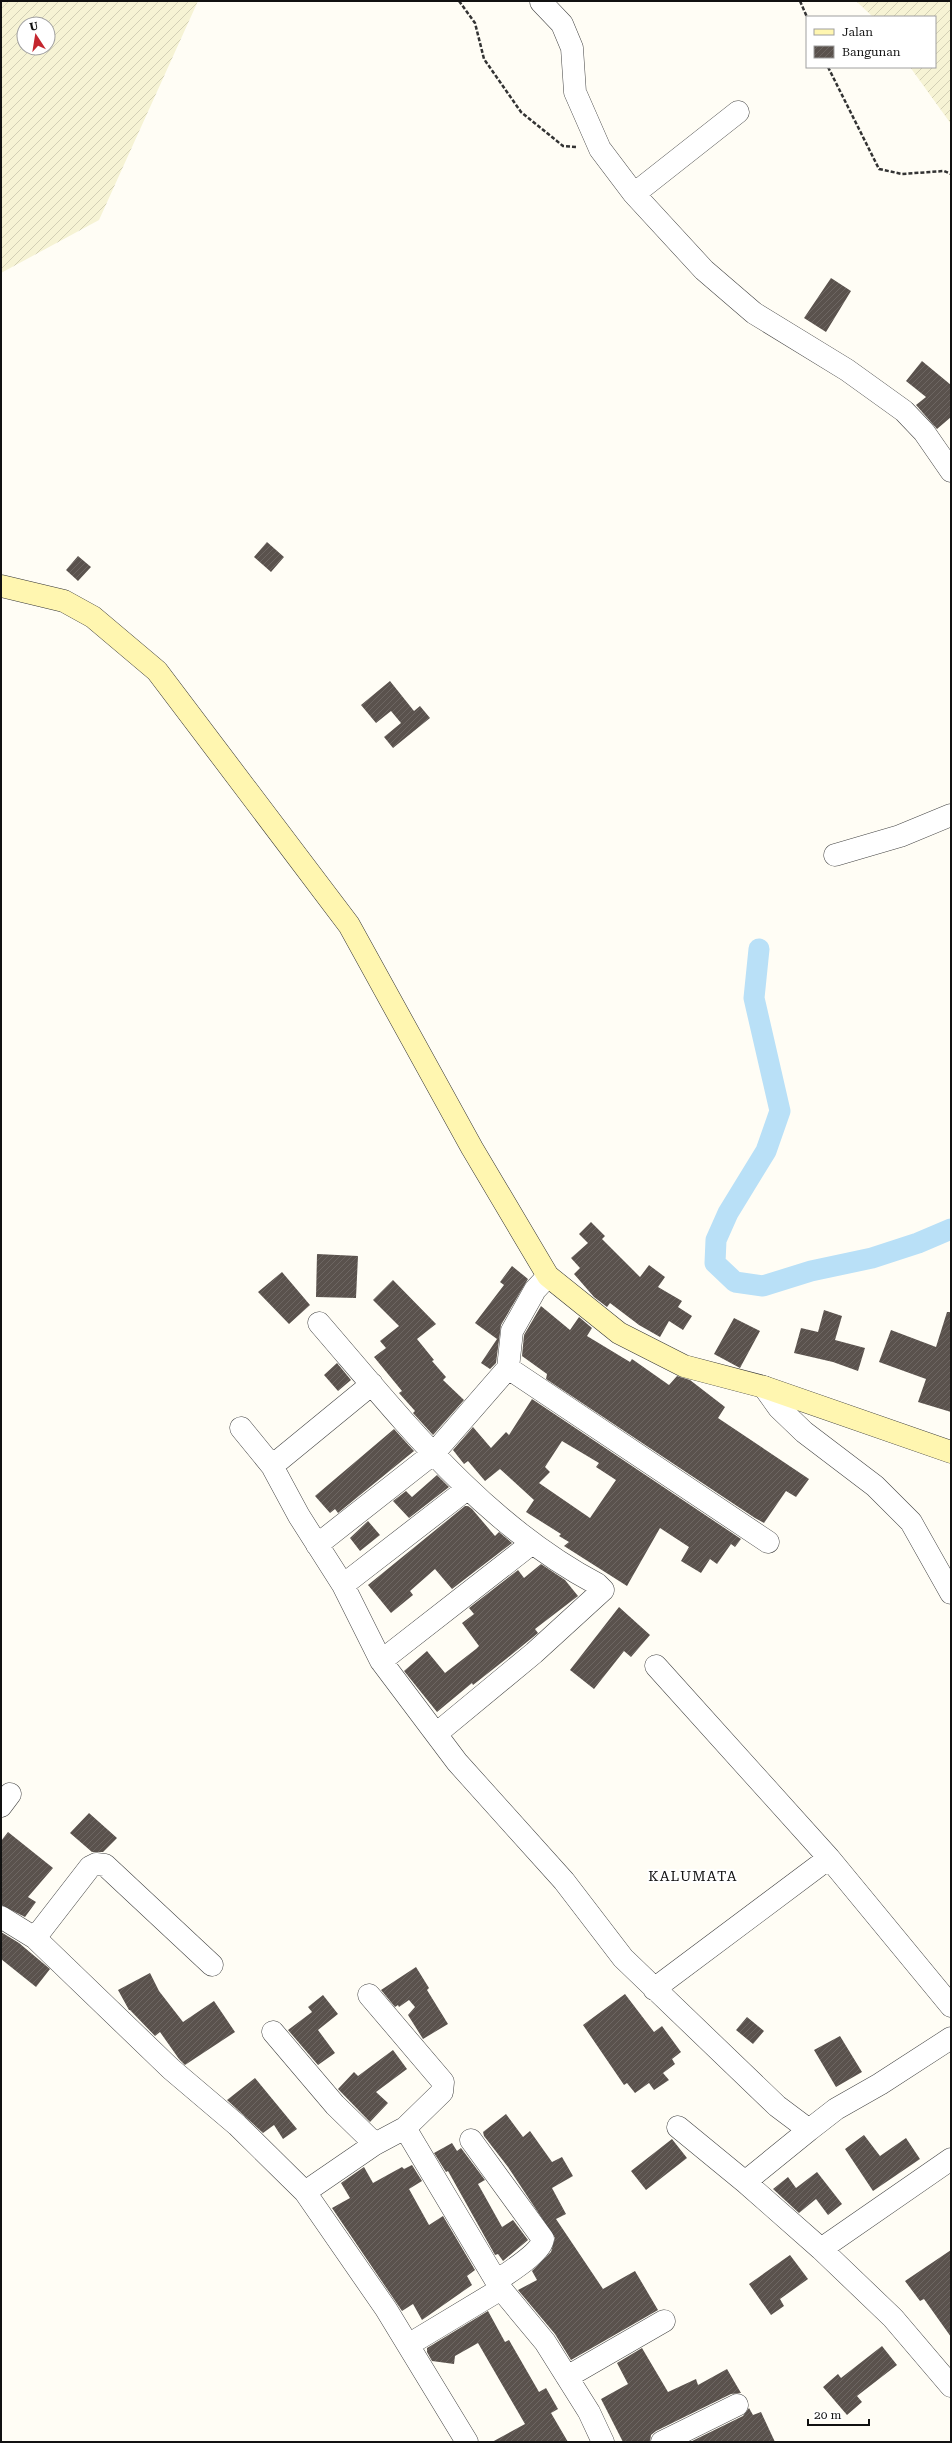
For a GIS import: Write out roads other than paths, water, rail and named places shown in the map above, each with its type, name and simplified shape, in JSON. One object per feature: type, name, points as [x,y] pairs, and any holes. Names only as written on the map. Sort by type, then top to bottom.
[{"type":"street","points":[[541,2],[562,24],[572,48],[575,92],[600,149],[634,194],[704,270],[754,313],[847,370],[904,411],[924,432],[951,471]]},
{"type":"street","points":[[634,194],[738,112]]},
{"type":"street","points":[[1,586],[64,601],[93,617],[157,671],[348,925],[472,1148],[548,1276],[619,1333],[684,1366],[764,1387],[951,1452]]},
{"type":"street","points":[[835,855],[900,836],[951,815]]},
{"type":"street","points":[[317,1545],[434,1454],[508,1368],[512,1331],[536,1290],[548,1276]]},
{"type":"street","points":[[319,1323],[434,1454],[467,1489],[531,1544],[602,1587],[603,1591],[534,1653],[436,1734]]},
{"type":"street","points":[[508,1368],[768,1542]]},
{"type":"street","points":[[272,1466],[372,1384]]},
{"type":"street","points":[[764,1387],[779,1408],[804,1432],[875,1486],[912,1522],[951,1593]]},
{"type":"street","points":[[241,1428],[272,1466],[317,1545],[343,1585],[382,1661],[457,1762],[564,1881],[623,1958],[654,1989],[721,2050],[777,2106],[809,2130]]},
{"type":"street","points":[[343,1585],[467,1489]]},
{"type":"street","points":[[382,1661],[531,1544]]},
{"type":"street","points":[[656,1666],[829,1858],[951,2006]]},
{"type":"street","points":[[654,1989],[829,1858]]},
{"type":"street","points":[[35,1938],[90,1867],[96,1864],[105,1865],[212,1965]]},
{"type":"street","points":[[1,1917],[35,1938],[171,2069],[237,2125],[305,2192],[386,2309],[467,2442]]},
{"type":"street","points":[[305,2192],[375,2144],[405,2128],[442,2092],[443,2082],[369,1995]]},
{"type":"street","points":[[273,2032],[335,2105],[375,2144]]},
{"type":"street","points":[[745,2182],[836,2109],[880,2084],[951,2038]]},
{"type":"street","points":[[678,2127],[745,2182],[821,2250],[893,2318],[951,2386]]},
{"type":"street","points":[[405,2128],[500,2284],[545,2342],[589,2412],[603,2442]]},
{"type":"street","points":[[408,2345],[500,2284],[541,2245],[543,2239],[471,2140]]},
{"type":"street","points":[[821,2250],[951,2159]]},
{"type":"street","points":[[567,2377],[664,2321]]},
{"type":"street","points":[[662,2442],[737,2405]]},
{"type":"waterway","points":[[759,949],[754,998],[780,1111],[766,1151],[728,1213],[716,1240],[715,1263],[735,1282],[763,1286],[811,1271],[872,1258],[918,1243],[951,1229]]},
{"type":"district","name":"KALUMATA","points":[[693,1876]]}]
